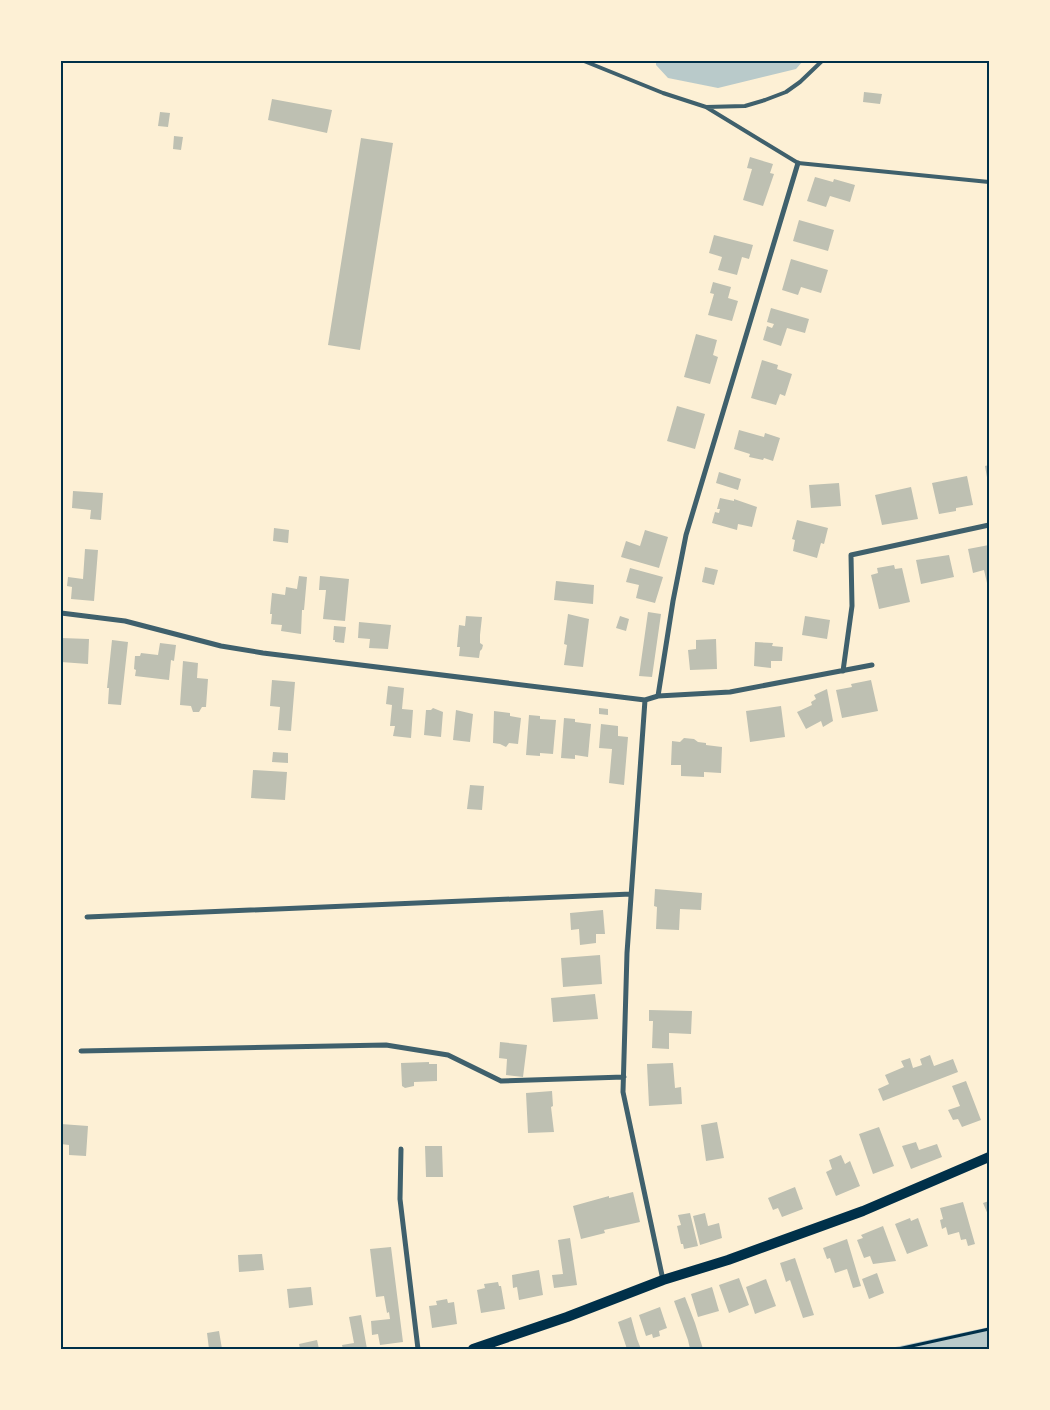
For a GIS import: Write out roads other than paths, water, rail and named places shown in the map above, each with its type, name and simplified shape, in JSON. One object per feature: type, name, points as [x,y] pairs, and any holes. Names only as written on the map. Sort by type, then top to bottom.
[{"type":"main road","points":[[474,1349],[663,1280],[728,1260],[863,1211],[989,1157]]},
{"type":"street","points":[[658,696],[686,535],[798,163]]},
{"type":"street","points":[[843,670],[852,606],[851,555],[989,525]]},
{"type":"street","points":[[61,613],[125,621],[221,646],[263,653],[645,700],[658,696],[730,692],[872,665]]},
{"type":"street","points":[[645,700],[627,953],[623,1092],[663,1280]]},
{"type":"street","points":[[87,917],[631,894]]},
{"type":"street","points":[[80,1051],[386,1045],[448,1055],[501,1081],[624,1077]]},
{"type":"street","points":[[401,1149],[400,1199],[418,1349]]},
{"type":"lane","points":[[584,61],[663,93],[706,107],[798,163],[989,182]]},
{"type":"lane","points":[[706,107],[745,106],[786,92],[800,82],[822,61]]}]
